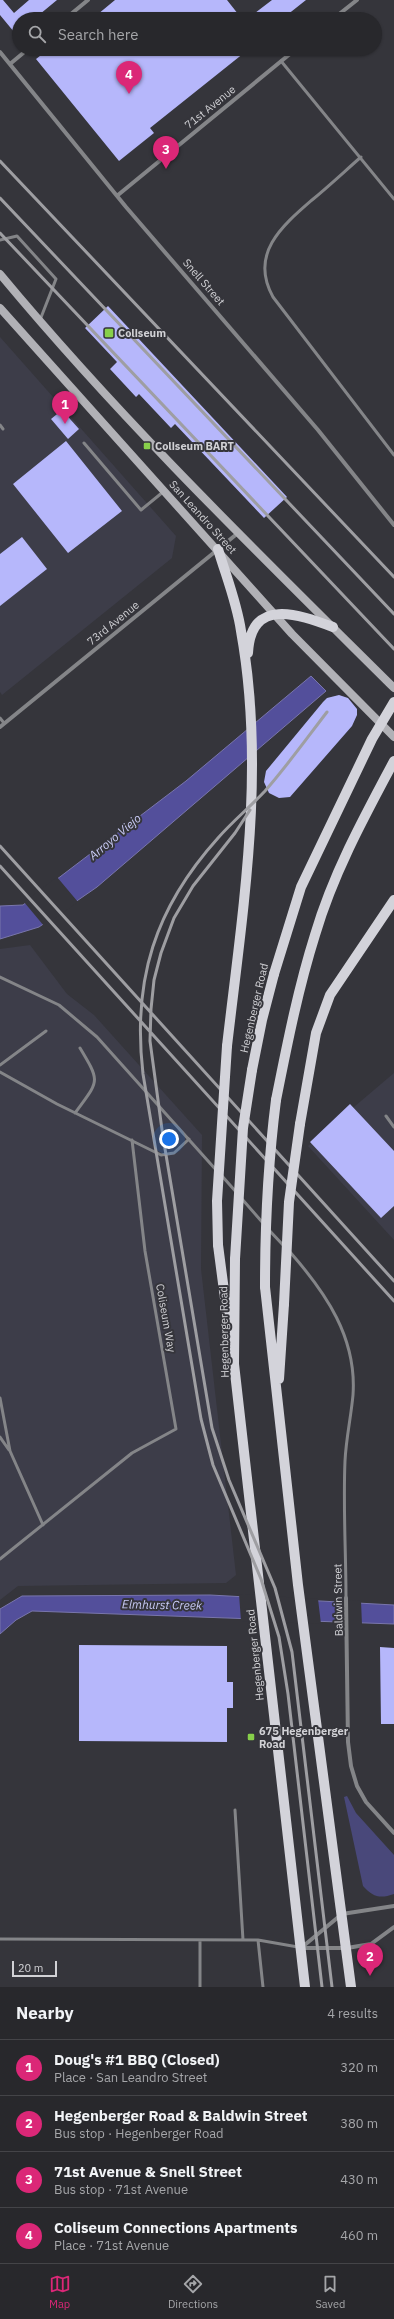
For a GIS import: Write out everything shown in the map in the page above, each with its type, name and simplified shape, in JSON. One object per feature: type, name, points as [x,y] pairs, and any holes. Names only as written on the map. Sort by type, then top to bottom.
[{"type":"main road","name":"San Leandro Street","points":[[0,274],[40,322],[104,394],[238,533],[394,688]]},
{"type":"main road","name":"San Leandro Street","points":[[0,308],[274,614],[394,737]]},
{"type":"main road","points":[[218,550],[238,616],[247,671],[252,718],[251,824],[226,1046],[217,1201],[218,1245],[234,1364]]},
{"type":"main road","points":[[247,671],[248,650],[253,630],[259,622],[274,614],[283,613],[333,627]]},
{"type":"main road","name":"Hegenberger Road","points":[[305,1987],[234,1364],[238,1186],[243,1128],[262,1020],[274,974],[301,886],[372,739],[394,702]]},
{"type":"main road","points":[[350,1987],[347,1948],[298,1585],[265,1287],[264,1220],[269,1151],[276,1100],[294,1010],[315,934],[330,894],[354,840],[394,761]]},
{"type":"main road","points":[[278,1401],[289,1202],[300,1124],[316,1033],[330,995],[394,900]]},
{"type":"street","points":[[73,12],[88,0]]},
{"type":"street","points":[[342,12],[357,0]]},
{"type":"street","name":"Snell Street","points":[[0,52],[118,195],[313,424],[394,525]]},
{"type":"street","points":[[10,64],[20,56]]},
{"type":"street","name":"71st Avenue","points":[[118,195],[287,56]]},
{"type":"street","name":"73rd Avenue","points":[[0,727],[238,533]]},
{"type":"street","name":"Baldwin Street","points":[[346,1598],[348,1742],[351,1766],[357,1786],[366,1802],[394,1834]]},
{"type":"street","points":[[301,1948],[342,1914],[394,1906]]},
{"type":"street","points":[[301,1948],[347,1948],[371,1944],[394,1927]]},
{"type":"lane","points":[[281,61],[394,199]]},
{"type":"lane","points":[[361,157],[279,231],[266,254],[264,270],[266,285],[274,297],[394,455]]},
{"type":"lane","points":[[0,240],[17,236],[56,279],[40,322]]},
{"type":"lane","points":[[0,425],[3,429]]},
{"type":"lane","points":[[84,443],[141,510],[164,491]]},
{"type":"lane","points":[[0,718],[4,723]]},
{"type":"lane","name":"Baldwin Street","points":[[0,977],[59,1005],[77,1018],[97,1037],[310,1275],[327,1297],[335,1313],[350,1352],[353,1393],[345,1462],[346,1598]]},
{"type":"lane","points":[[0,1065],[46,1031]]},
{"type":"lane","points":[[76,1113],[93,1088],[95,1074],[80,1048]]},
{"type":"lane","points":[[0,1072],[76,1113],[161,1155],[174,1153],[189,1139]]},
{"type":"lane","points":[[386,1116],[394,1127]]},
{"type":"lane","name":"Coliseum Way","points":[[0,1559],[132,1453],[176,1429],[145,1251],[132,1140]]},
{"type":"lane","points":[[0,1398],[10,1451]]},
{"type":"lane","points":[[0,1437],[10,1451],[43,1525]]},
{"type":"lane","points":[[236,1810],[243,1940]]},
{"type":"lane","points":[[0,1939],[258,1940],[301,1948]]},
{"type":"lane","points":[[200,1940],[200,1987]]},
{"type":"lane","points":[[258,1940],[263,1987]]},
{"type":"shaded area","points":[[0,337],[176,536],[172,558],[2,695],[0,692]]},
{"type":"shaded area","points":[[30,945],[67,994],[94,1015],[202,1135],[201,1269],[236,1575],[226,1583],[18,1586],[0,1600],[0,949]]},
{"type":"shaded area","points":[[394,1073],[394,1240],[308,1146]]},
{"type":"shaded area","points":[[347,1796],[356,1813],[394,1855],[394,1894],[381,1897],[377,1896],[370,1893],[363,1886],[344,1797]]},
{"type":"water","name":"Arroyo Viejo","points":[[311,676],[326,691],[97,887],[39,927],[0,939],[0,906],[23,905],[186,781]]},
{"type":"water","name":"Elmhurst Creek","points":[[210,1595],[394,1605],[394,1624],[32,1611],[16,1620],[0,1634],[0,1609],[22,1596]]},
{"type":"pier","points":[[57,877],[78,902],[44,926],[24,902]]},
{"type":"pier","points":[[239,1594],[318,1599],[321,1624],[241,1621]]},
{"type":"pier","points":[[337,1600],[361,1601],[362,1625],[337,1625]]},
{"type":"building","points":[[0,0],[3,0],[13,12],[12,30],[0,15]]},
{"type":"building","points":[[29,0],[57,0],[42,12],[15,12]]},
{"type":"building","points":[[115,0],[227,0],[236,12],[100,12]]},
{"type":"building","points":[[272,0],[306,0],[291,12],[256,12]]},
{"type":"building","points":[[40,56],[240,56],[150,128],[154,133],[119,161],[36,59]]},
{"type":"building","points":[[108,306],[287,497],[264,518],[175,424],[171,428],[139,394],[136,397],[110,369],[117,362],[85,328]]},
{"type":"building","points":[[62,410],[79,429],[68,439],[51,419]]},
{"type":"building","points":[[66,441],[122,511],[68,553],[13,484]]},
{"type":"building","points":[[22,537],[47,569],[0,606],[0,554]]},
{"type":"building","points":[[339,695],[348,698],[357,709],[357,715],[352,726],[290,797],[279,798],[269,793],[264,782],[266,771],[323,702],[327,698]]},
{"type":"building","points":[[350,1104],[394,1151],[394,1206],[381,1218],[310,1142]]},
{"type":"building","points":[[79,1645],[227,1646],[227,1682],[233,1682],[233,1708],[227,1708],[227,1742],[79,1741]]},
{"type":"building","points":[[380,1647],[394,1648],[394,1724],[381,1724]]},
{"type":"railway","points":[[0,161],[394,577]]},
{"type":"railway","points":[[0,198],[394,614]]},
{"type":"railway","points":[[0,233],[394,649]]},
{"type":"railway","points":[[322,1987],[288,1694],[279,1637],[261,1579],[213,1465],[201,1419],[143,1074],[140,1040],[141,1007],[145,976],[153,947],[164,919],[178,891],[196,864],[218,838],[265,791],[327,712]]},
{"type":"railway","points":[[250,810],[235,833],[193,886],[174,918],[161,953],[154,980],[150,1041],[163,1137],[212,1428],[229,1480],[275,1588],[292,1652],[332,1987]]},
{"type":"railway","points":[[0,846],[394,1281]]},
{"type":"railway","points":[[0,866],[394,1301]]},
{"type":"place","name":"Coliseum Connections Apartments","points":[[129,94]]},
{"type":"place","name":"71st Avenue & Snell Street","points":[[166,169]]},
{"type":"place","name":"Coliseum","points":[[109,333]]},
{"type":"place","name":"Doug's #1 BBQ (Closed)","points":[[65,424]]},
{"type":"place","name":"Coliseum BART","points":[[147,446]]},
{"type":"place","name":"675 Hegenberger Road","points":[[251,1737]]},
{"type":"place","name":"Hegenberger Road & Baldwin Street","points":[[370,1976]]}]
